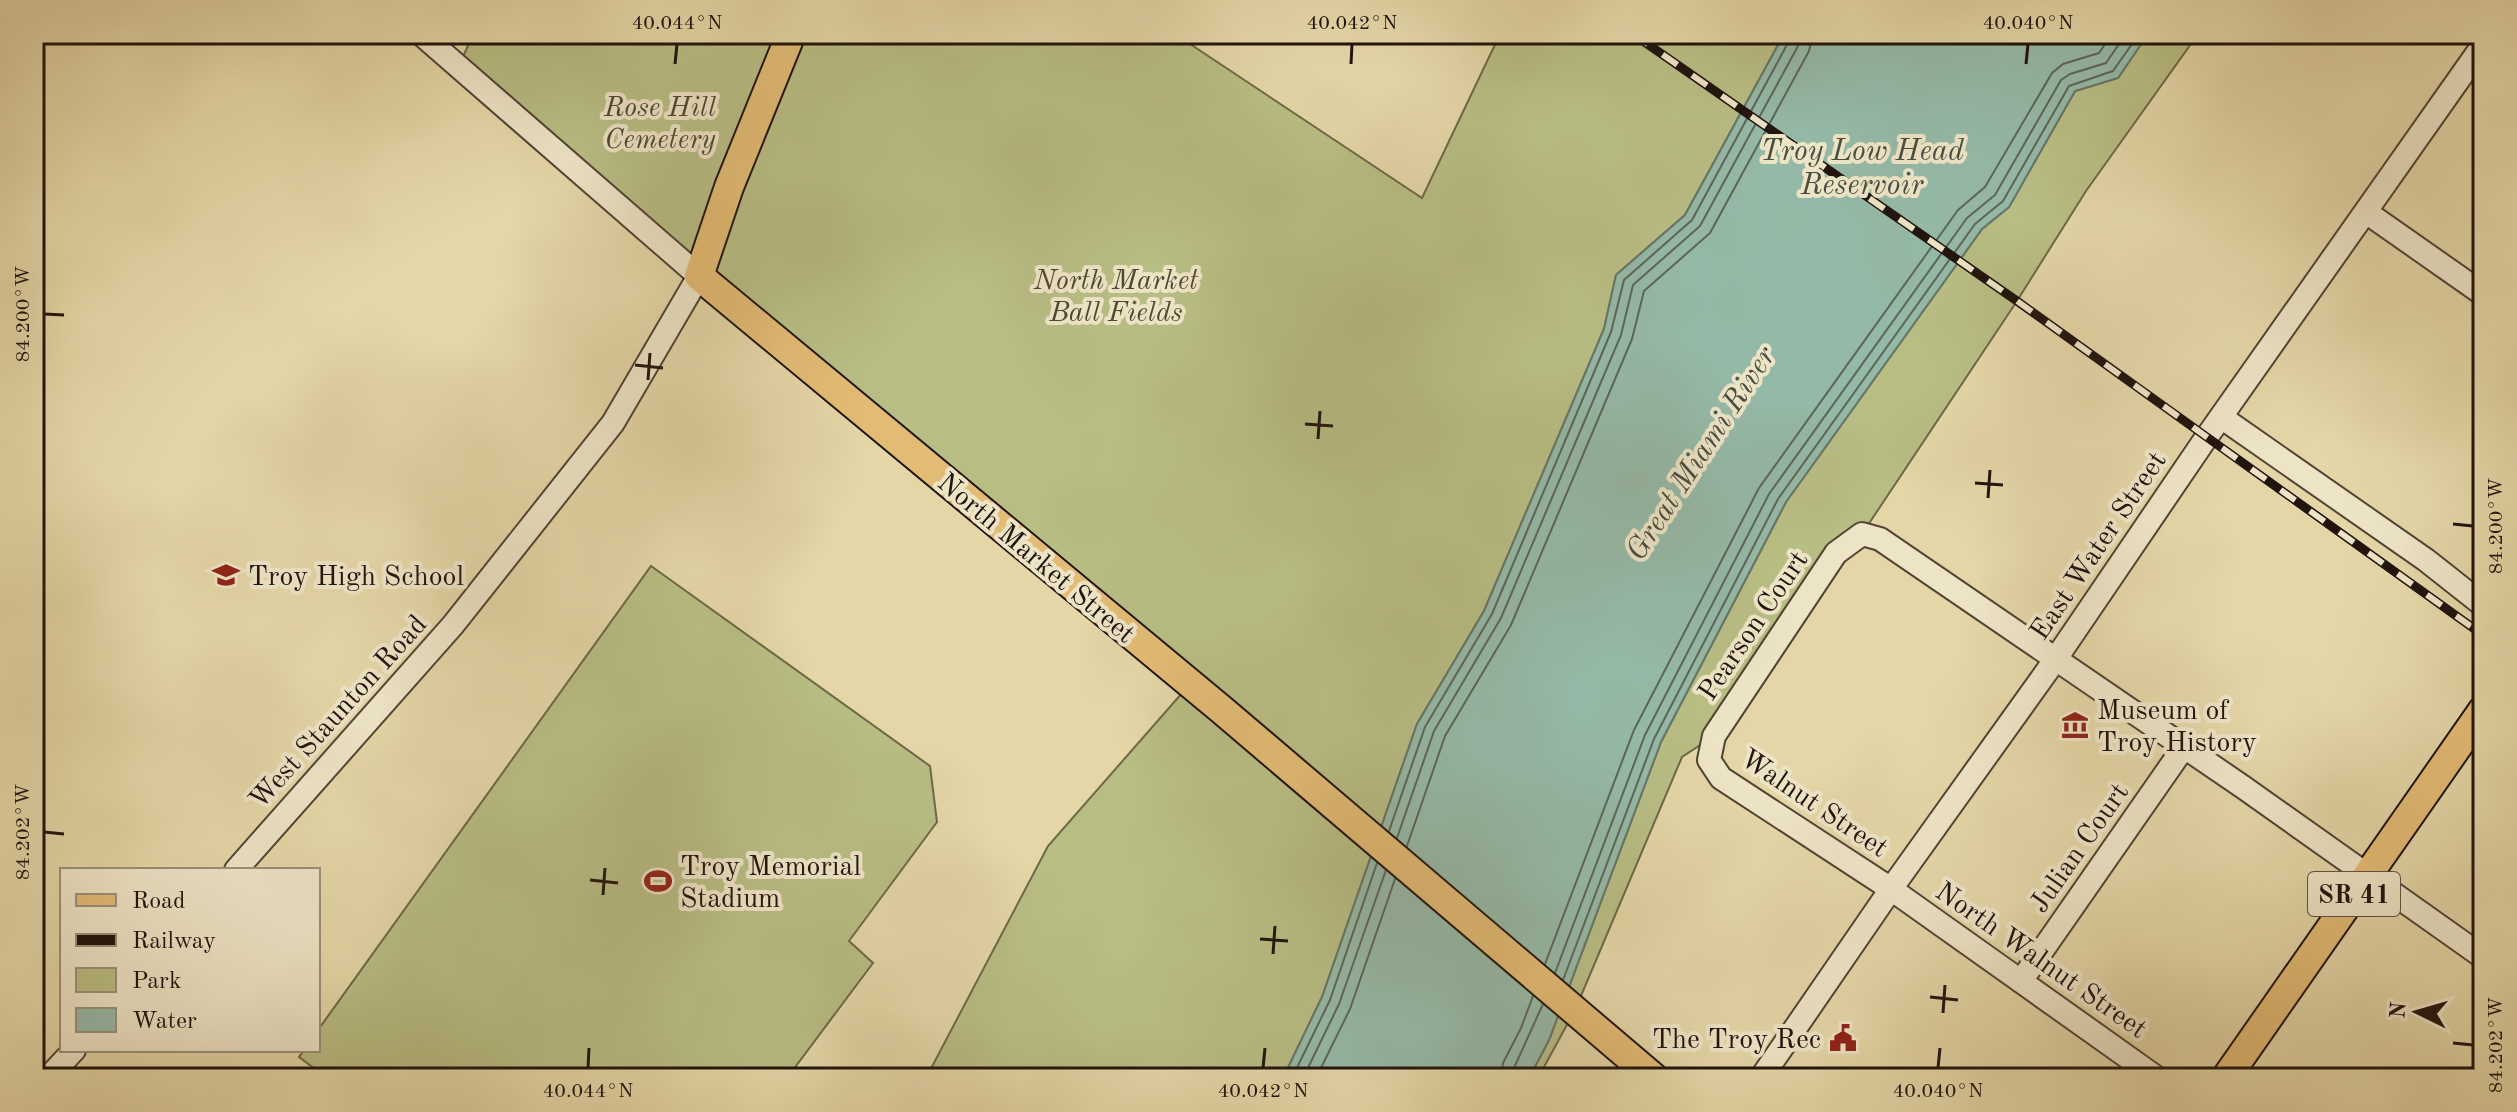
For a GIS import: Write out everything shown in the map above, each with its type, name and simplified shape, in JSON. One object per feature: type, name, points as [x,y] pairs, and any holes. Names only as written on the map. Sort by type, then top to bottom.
[{"type":"main road","points":[[699,276],[729,187],[791,34]]},
{"type":"main road","name":"North Market Street","points":[[699,276],[1222,710],[1654,1078]]},
{"type":"main road","name":"SR 41","points":[[2226,1078],[2483,710]]},
{"type":"street","name":"North Market Street","points":[[421,34],[699,276]]},
{"type":"street","name":"East Water Street","points":[[1761,1078],[2483,45]]},
{"type":"street","points":[[2366,212],[2483,294]]},
{"type":"street","name":"West Staunton Road","points":[[238,868],[453,625],[613,423],[699,276]]},
{"type":"street","points":[[2221,417],[2426,560],[2483,605]]},
{"type":"street","name":"Pearson Court","points":[[1709,760],[1714,736],[1836,553],[1862,534],[1880,539],[2055,660]]},
{"type":"street","points":[[2055,660],[2483,957]]},
{"type":"street","name":"Julian Court","points":[[2021,981],[2184,747]]},
{"type":"street","name":"Walnut Street","points":[[1709,760],[1721,778],[1891,889]]},
{"type":"street","name":"North Walnut Street","points":[[1891,889],[2157,1078]]},
{"type":"street","points":[[48,1078],[72,1052]]},
{"type":"green space","points":[[473,34],[1175,34],[1422,198],[1500,34],[1784,34],[1685,215],[1616,275],[1604,329],[1484,611],[1417,724],[1322,997],[1283,1078],[926,1078],[1048,846],[1190,684],[459,66]]},
{"type":"green space","points":[[2148,34],[2198,34],[2086,191],[1862,534],[1714,736],[1682,757],[1575,1010],[1538,1078],[1529,1078],[1549,1040],[1661,742],[1786,502],[1982,229],[2009,207],[2075,91],[2118,78]]},
{"type":"green space","name":"Troy Memorial Stadium","points":[[651,566],[930,766],[937,822],[849,941],[873,963],[787,1078],[327,1078],[299,1057],[303,1052],[320,1052],[320,1027]]},
{"type":"water","name":"Troy Low Head Reservoir","points":[[1784,34],[2148,34],[2118,78],[2075,91],[2009,207],[1982,229],[1786,502],[1661,742],[1549,1040],[1529,1078],[1283,1078],[1322,997],[1417,724],[1484,611],[1604,329],[1616,275],[1685,215]]},
{"type":"railway","points":[[1633,34],[2017,301],[2483,635]]},
{"type":"place","name":"Troy High School","points":[[226,575]]},
{"type":"place","name":"Museum of Troy History","points":[[2075,725]]},
{"type":"place","name":"Troy Memorial Stadium","points":[[658,881]]},
{"type":"place","name":"The Troy Rec","points":[[1843,1038]]},
{"type":"park label","name":"Rose Hill Cemetery","points":[[660,122]]},
{"type":"park label","name":"North Market Ball Fields","points":[[1116,295]]},
{"type":"water label","name":"Great Miami River","points":[[1700,453]]}]
